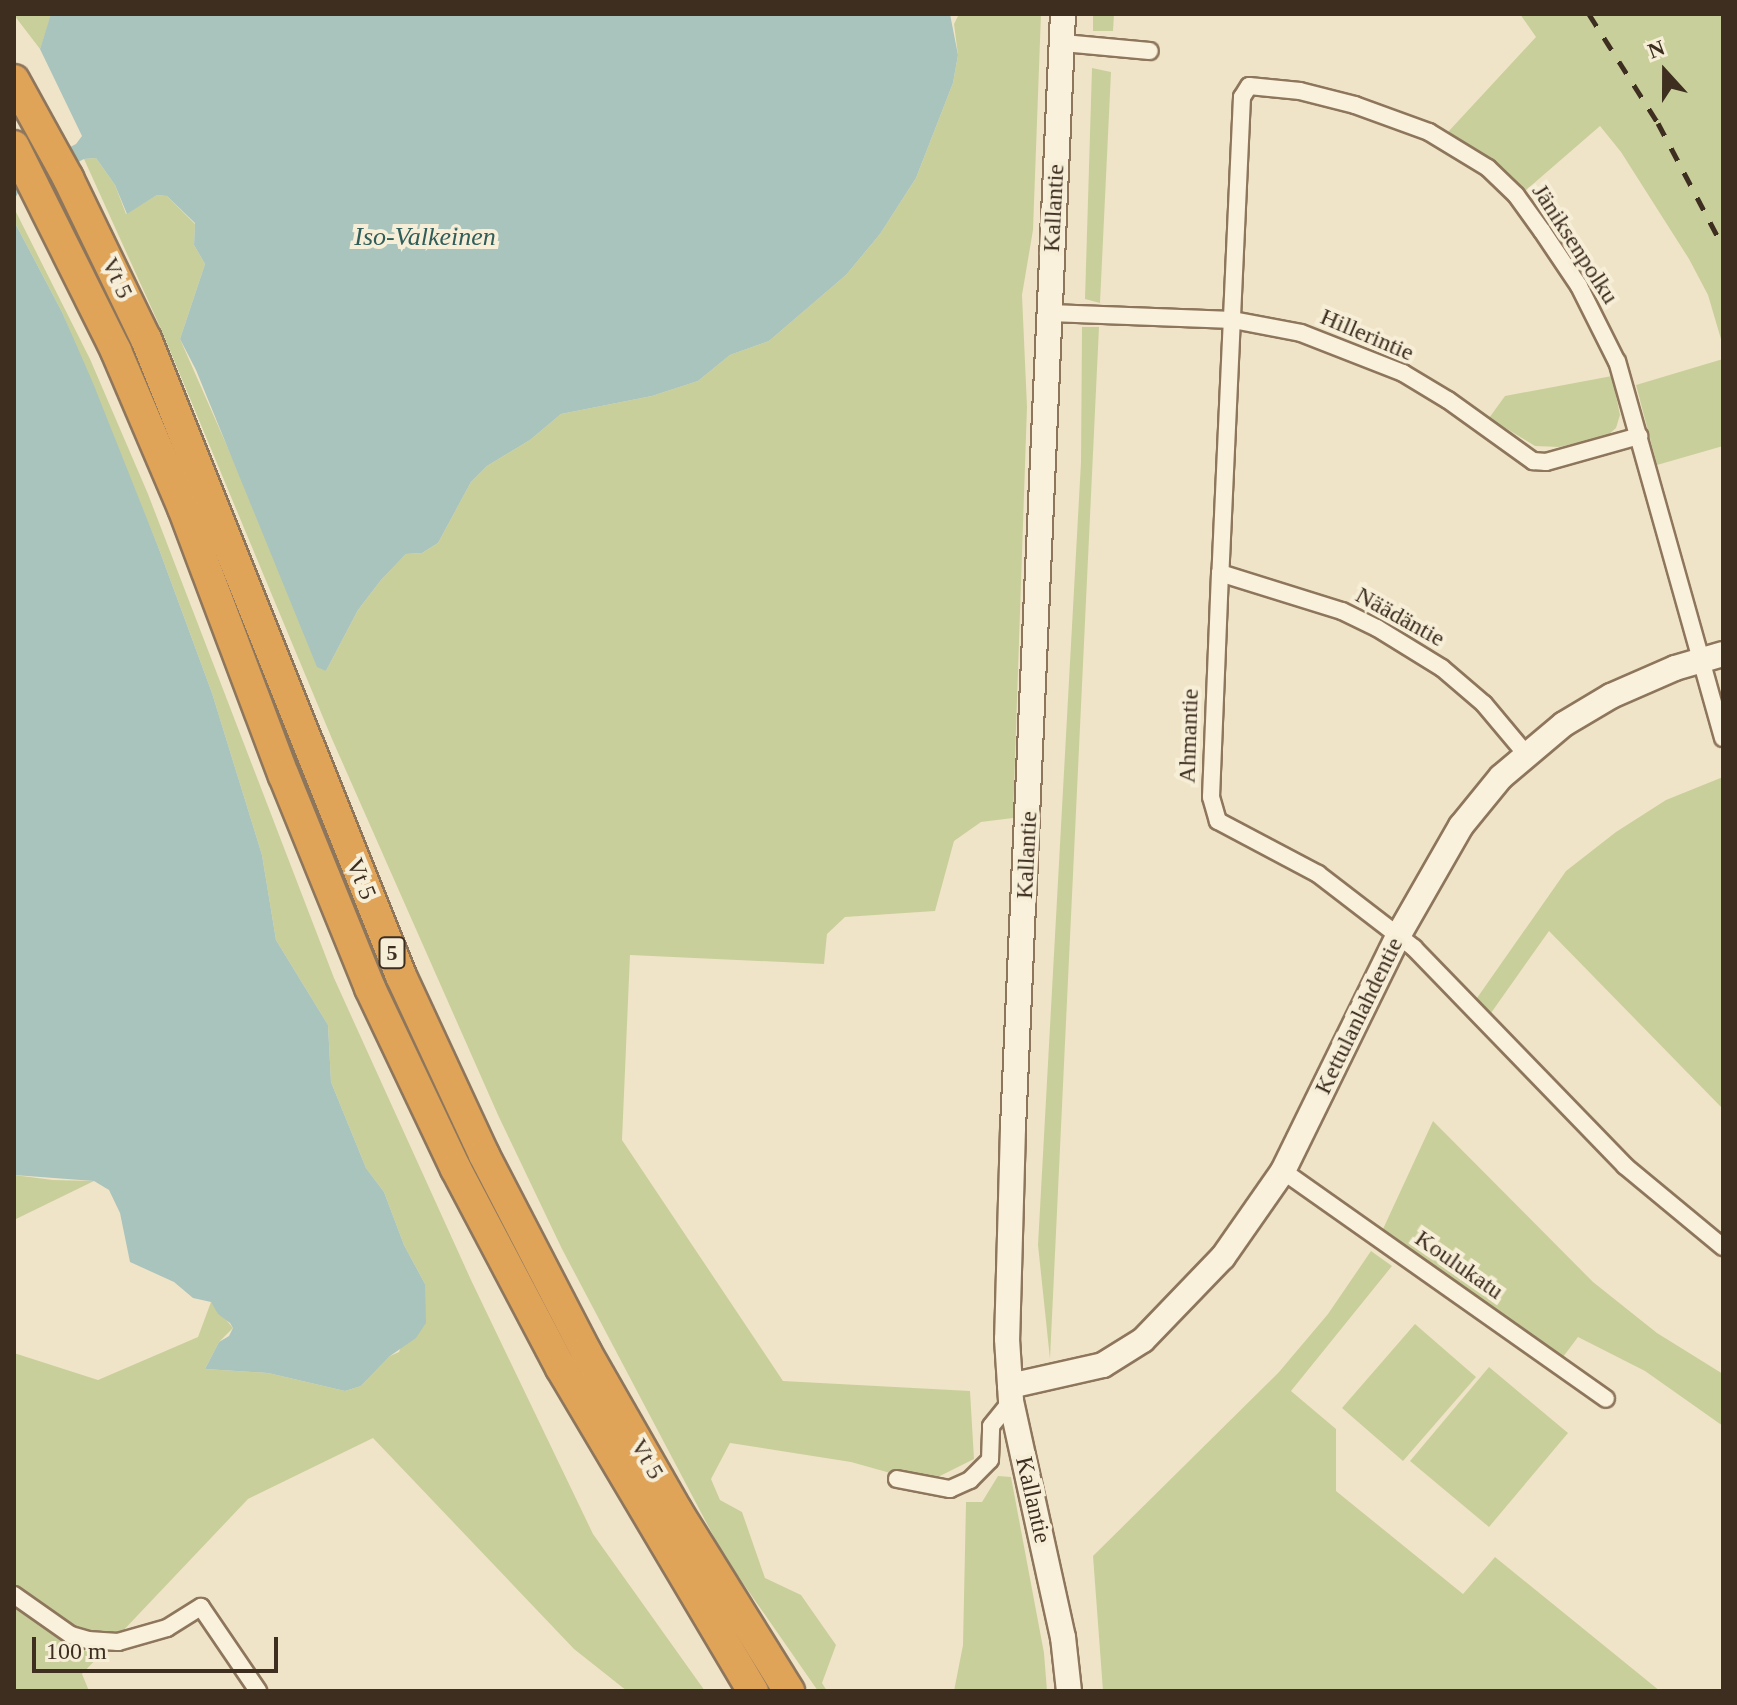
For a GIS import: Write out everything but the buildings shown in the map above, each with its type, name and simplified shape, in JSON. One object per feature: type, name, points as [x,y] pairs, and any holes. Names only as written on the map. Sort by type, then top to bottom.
[{"type":"highway","name":"Vt 5","points":[[14,80],[68,178],[146,339],[395,962],[484,1155],[586,1352],[677,1511],[789,1691]]},
{"type":"highway","name":"Vt 5","points":[[18,154],[116,351],[171,479],[290,790],[370,988],[456,1169],[561,1368],[753,1691]]},
{"type":"main road","name":"Kallantie","points":[[1063,14],[1013,1128],[1007,1339],[1010,1393],[1060,1622],[1069,1691]]},
{"type":"main road","name":"Kettulanlahdentie","points":[[1010,1393],[1103,1365],[1143,1340],[1223,1257],[1283,1171],[1398,936],[1461,826],[1526,754],[1564,724],[1611,696],[1713,657]]},
{"type":"street","points":[[1063,43],[1150,51]]},
{"type":"street","name":"Ahmantie","points":[[1249,86],[1242,97],[1220,573],[1211,797],[1218,821],[1318,874],[1398,936],[1625,1166],[1723,1247]]},
{"type":"street","name":"Jäniksenpolku","points":[[1249,86],[1300,91],[1355,105],[1429,132],[1488,168],[1516,195],[1579,286],[1617,362],[1713,657],[1723,738]]},
{"type":"street","name":"Hillerintie","points":[[1050,313],[1233,320],[1301,333],[1403,373],[1448,400],[1533,461],[1546,462],[1639,436]]},
{"type":"street","name":"Näädäntie","points":[[1220,573],[1342,611],[1377,628],[1442,668],[1484,704],[1526,754]]},
{"type":"street","name":"Koulukatu","points":[[1283,1171],[1606,1399]]},
{"type":"street","points":[[897,1479],[950,1489],[970,1480],[990,1460],[991,1426],[1010,1393]]},
{"type":"street","points":[[14,1595],[71,1635],[88,1640],[118,1642],[167,1628],[201,1607],[258,1691]]},
{"type":"green space","points":[[71,14],[51,16],[40,49],[14,15]]},
{"type":"green space","points":[[959,14],[1041,14],[1033,230],[1022,295],[1027,407],[1013,818],[981,822],[954,841],[935,911],[845,917],[827,934],[824,964],[630,955],[622,1140],[783,1381],[970,1391],[974,1459],[926,1483],[851,1462],[730,1443],[711,1479],[720,1500],[742,1512],[765,1578],[801,1595],[836,1645],[822,1683],[827,1691],[818,1691],[724,1556],[562,1249],[498,1115],[332,739],[161,329],[84,159],[96,158],[115,185],[126,214],[157,195],[167,196],[195,224],[194,245],[205,264],[180,339],[326,671],[358,610],[381,580],[406,554],[422,553],[438,543],[471,482],[487,466],[530,440],[561,414],[652,396],[698,381],[730,355],[769,341],[846,275],[880,234],[916,178],[953,83],[958,55],[954,24]]},
{"type":"green space","points":[[1093,14],[1114,14],[1113,31],[1093,31]]},
{"type":"green space","points":[[1520,14],[1723,14],[1723,346],[1708,295],[1689,259],[1621,152],[1600,126],[1525,191],[1489,158],[1448,132],[1536,37]]},
{"type":"green space","points":[[1092,68],[1111,72],[1100,303],[1085,299]]},
{"type":"green space","points":[[14,208],[90,359],[148,494],[334,978],[471,1280],[593,1534],[705,1691],[627,1691],[574,1649],[373,1438],[248,1499],[82,1674],[89,1691],[14,1691],[14,1353],[98,1380],[198,1337],[211,1302],[233,1328],[219,1342],[205,1369],[268,1373],[345,1391],[361,1386],[390,1356],[399,1352],[425,1284],[404,1245],[384,1192],[366,1168],[331,1082],[328,1025],[276,940],[262,855],[212,693],[159,549],[62,312],[14,221]]},
{"type":"green space","points":[[1082,327],[1099,327],[1050,1359],[1038,1245],[1081,462]]},
{"type":"green space","points":[[1723,359],[1723,446],[1657,465],[1636,385]]},
{"type":"green space","points":[[1612,376],[1620,415],[1616,428],[1607,436],[1559,447],[1535,446],[1489,418],[1505,396]]},
{"type":"green space","points":[[1723,777],[1723,1109],[1549,931],[1491,1013],[1477,998],[1566,871],[1616,832],[1666,800]]},
{"type":"green space","points":[[1433,1121],[1593,1282],[1657,1333],[1723,1374],[1723,1426],[1645,1371],[1578,1337],[1563,1357],[1383,1229]]},
{"type":"green space","points":[[14,1175],[53,1180],[94,1181],[14,1220]]},
{"type":"green space","points":[[1371,1251],[1392,1266],[1291,1391],[1336,1429],[1336,1491],[1463,1594],[1495,1557],[1660,1691],[1103,1691],[1093,1556],[1279,1372],[1328,1314]]},
{"type":"green space","points":[[1415,1324],[1476,1377],[1403,1461],[1342,1408]]},
{"type":"green space","points":[[1489,1367],[1568,1433],[1489,1527],[1410,1461]]},
{"type":"green space","points":[[998,1476],[1011,1477],[1044,1653],[1047,1691],[954,1691],[963,1645],[966,1502],[982,1502]]},
{"type":"water","name":"Iso-Valkeinen","points":[[51,14],[950,14],[958,55],[953,83],[916,178],[880,234],[846,275],[769,341],[730,355],[698,381],[652,396],[561,414],[530,440],[487,466],[471,482],[438,543],[422,553],[406,554],[381,580],[358,610],[326,671],[317,667],[196,370],[180,339],[205,264],[194,245],[195,223],[167,196],[157,195],[127,214],[115,185],[96,158],[84,159],[18,193],[14,200],[14,176],[76,144],[82,136],[40,49]]},
{"type":"water","points":[[14,221],[62,312],[159,549],[212,693],[262,855],[276,940],[328,1025],[331,1082],[366,1168],[384,1192],[404,1245],[425,1284],[426,1323],[416,1338],[390,1356],[361,1386],[345,1391],[268,1373],[205,1369],[219,1342],[229,1336],[233,1328],[218,1314],[211,1302],[193,1298],[174,1282],[130,1262],[120,1213],[109,1190],[94,1181],[14,1175]]},
{"type":"railway","points":[[1589,14],[1658,123],[1723,247]]}]
